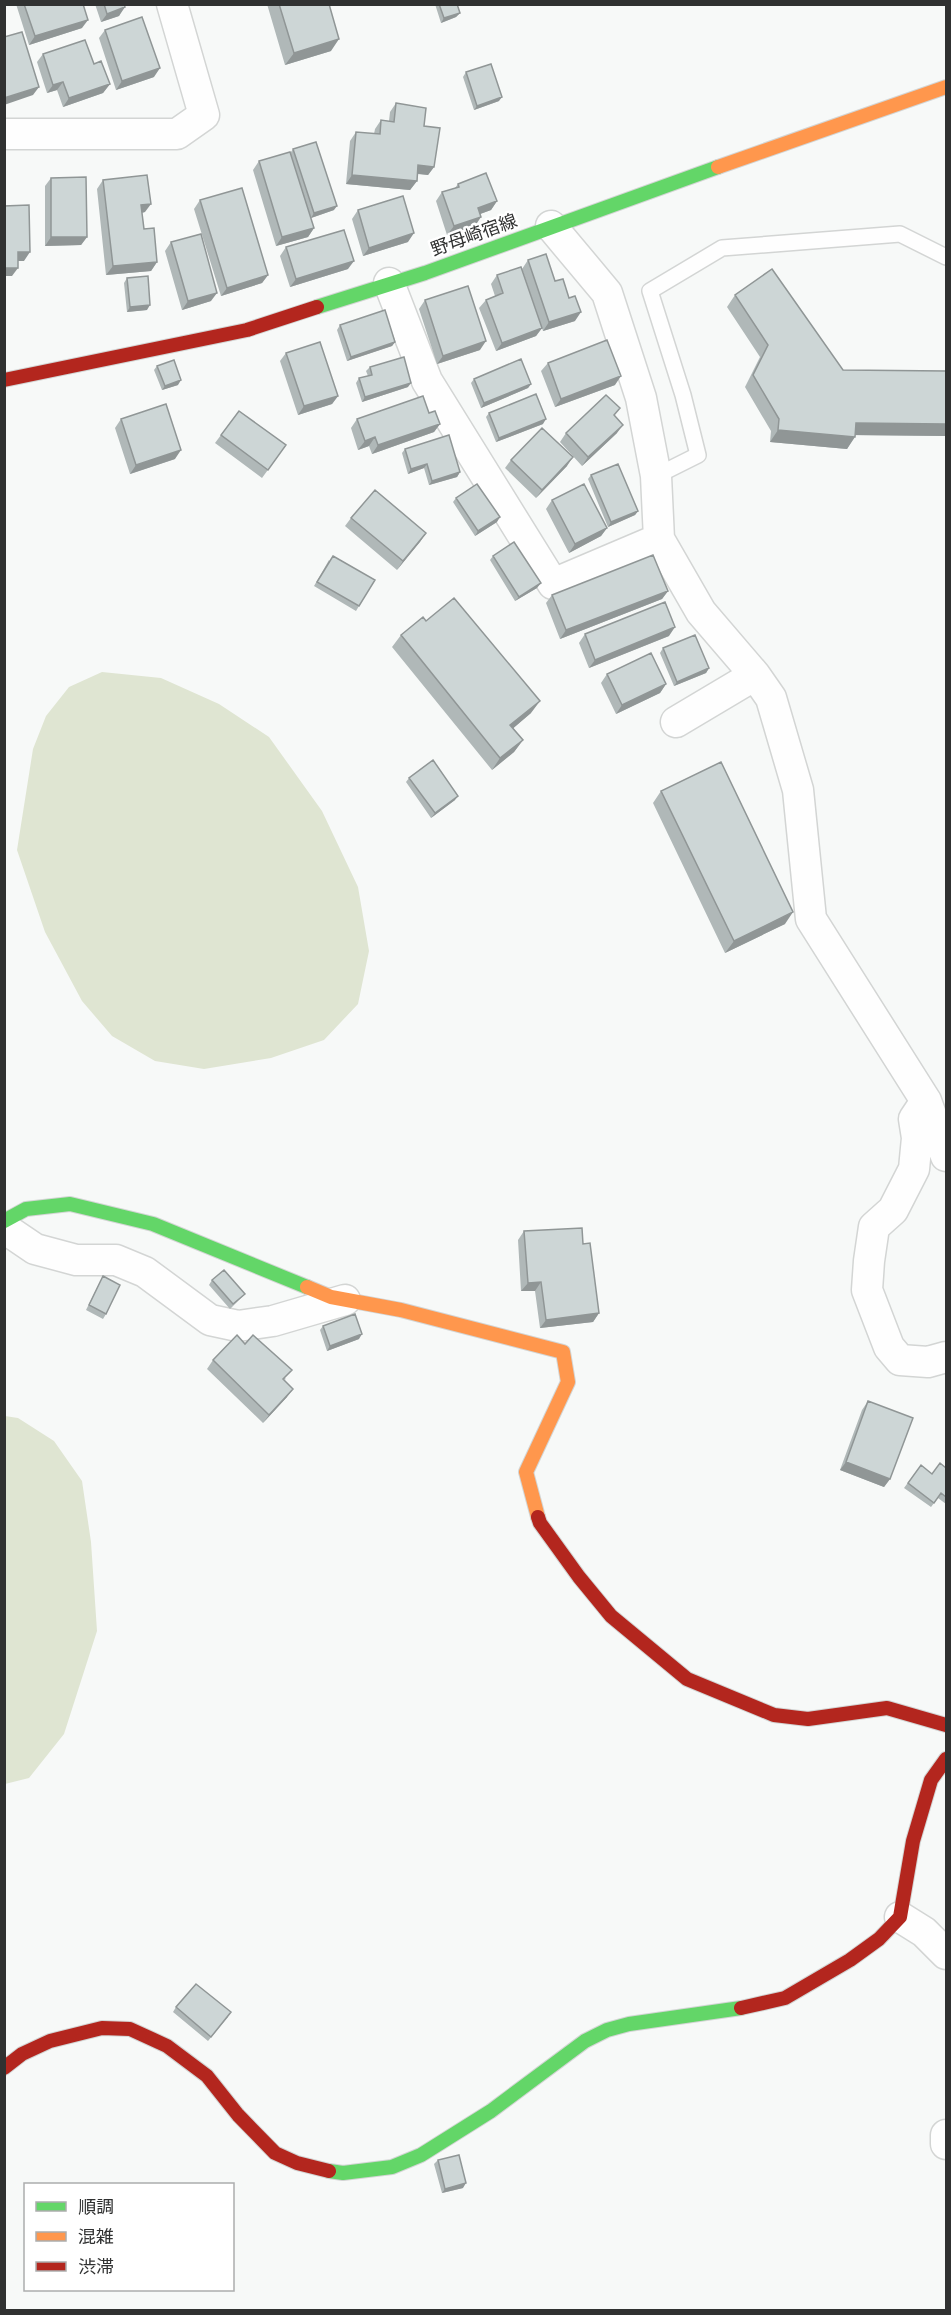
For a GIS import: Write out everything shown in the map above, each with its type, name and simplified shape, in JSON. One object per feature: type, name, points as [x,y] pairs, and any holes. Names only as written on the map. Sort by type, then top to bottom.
[{"type":"street","points":[[4,134],[177,134],[204,115],[172,4]]},
{"type":"street","name":"野母崎宿線","points":[[4,380],[247,330],[425,273],[551,226],[946,87]]},
{"type":"street","points":[[551,226],[607,293],[641,398],[656,476],[659,538],[701,612],[756,675],[771,698],[798,790],[811,920],[926,1101],[946,1156]]},
{"type":"street","points":[[389,283],[428,381],[553,584],[659,538]]},
{"type":"street","points":[[676,722],[756,675]]},
{"type":"street","points":[[926,1101],[914,1119],[917,1138],[914,1169],[893,1210],[874,1227],[867,1290],[889,1347],[900,1360],[928,1362],[946,1357]]},
{"type":"street","points":[[4,1221],[26,1209],[70,1204],[153,1224],[331,1297],[400,1310],[563,1353],[568,1382],[526,1472],[540,1524],[611,1616],[687,1679],[774,1715],[808,1719],[887,1708],[946,1725]]},
{"type":"street","points":[[4,1228],[35,1249],[76,1260],[116,1260],[145,1272],[210,1320],[238,1326],[273,1321],[345,1300]]},
{"type":"street","points":[[4,2068],[22,2054],[50,2041],[102,2028],[130,2029],[167,2046],[207,2076],[238,2115],[275,2153],[320,2170],[343,2173],[392,2167],[421,2155],[490,2111],[585,2041],[607,2030],[629,2024],[733,2010],[785,1998],[850,1960],[879,1939],[900,1917],[913,1840],[931,1780],[946,1759]]},
{"type":"street","points":[[900,1917],[924,1932],[946,1954]]},
{"type":"street","points":[[946,2135],[946,2144]]},
{"type":"lane","points":[[656,476],[698,455],[683,395],[650,291],[722,248],[900,234],[946,257]]},
{"type":"green space","points":[[102,672],[161,678],[219,704],[269,737],[322,811],[358,887],[369,951],[358,1004],[324,1040],[271,1058],[204,1069],[155,1061],[112,1036],[82,1001],[45,932],[17,850],[33,749],[46,716],[69,687]]},
{"type":"green space","points":[[5,1416],[18,1418],[54,1441],[82,1481],[91,1542],[97,1631],[64,1734],[29,1778],[5,1784]]},
{"type":"building","points":[[24,4],[83,4],[88,20],[35,36]]},
{"type":"building","points":[[104,4],[124,4],[125,7],[107,14]]},
{"type":"building","points":[[279,4],[329,4],[339,39],[294,53]]},
{"type":"building","points":[[439,4],[457,4],[460,13],[444,18]]},
{"type":"building","points":[[142,17],[160,68],[122,81],[105,30]]},
{"type":"building","points":[[22,32],[39,87],[4,98],[4,37]]},
{"type":"building","points":[[85,40],[94,64],[101,61],[110,84],[69,98],[63,82],[53,85],[43,54]]},
{"type":"building","points":[[491,64],[502,97],[477,106],[466,72]]},
{"type":"building","points":[[396,103],[426,108],[424,126],[440,128],[434,167],[418,165],[417,181],[352,175],[356,132],[380,134],[381,120],[394,122]]},
{"type":"building","points":[[316,142],[337,206],[314,213],[293,149]]},
{"type":"building","points":[[290,152],[314,228],[282,237],[259,161]]},
{"type":"building","points":[[486,173],[497,201],[478,208],[481,217],[454,226],[442,192],[459,187],[458,184]]},
{"type":"building","points":[[147,175],[151,204],[141,205],[144,229],[154,228],[157,262],[113,266],[103,180]]},
{"type":"building","points":[[86,177],[87,237],[51,237],[51,178]]},
{"type":"building","points":[[242,188],[268,275],[227,288],[200,200]]},
{"type":"building","points":[[403,196],[414,233],[369,248],[358,210]]},
{"type":"building","points":[[29,205],[30,252],[18,252],[18,268],[4,268],[4,206]]},
{"type":"building","points":[[344,230],[354,261],[296,279],[286,247]]},
{"type":"building","points":[[201,234],[217,293],[188,301],[171,242]]},
{"type":"building","points":[[546,254],[555,281],[563,279],[569,298],[575,296],[581,312],[549,322],[528,260]]},
{"type":"building","points":[[521,267],[542,328],[502,343],[486,300],[503,293],[497,275]]},
{"type":"building","points":[[772,269],[843,370],[946,371],[946,424],[856,423],[855,437],[778,430],[779,419],[753,375],[768,345],[735,295]]},
{"type":"building","points":[[148,276],[150,305],[130,307],[127,278]]},
{"type":"building","points":[[468,286],[486,341],[443,356],[425,300]]},
{"type":"building","points":[[385,310],[395,342],[351,357],[340,325]]},
{"type":"building","points":[[607,340],[621,376],[561,399],[548,363]]},
{"type":"building","points":[[320,342],[338,396],[304,406],[286,353]]},
{"type":"building","points":[[404,357],[411,383],[365,397],[359,378],[372,375],[370,367]]},
{"type":"building","points":[[521,359],[531,384],[484,403],[474,379]]},
{"type":"building","points":[[174,360],[181,380],[165,386],[157,366]]},
{"type":"building","points":[[536,394],[546,419],[499,438],[489,413]]},
{"type":"building","points":[[606,395],[620,408],[614,415],[623,425],[588,457],[566,433]]},
{"type":"building","points":[[423,396],[429,413],[435,411],[440,424],[378,445],[375,437],[365,441],[357,419]]},
{"type":"building","points":[[166,404],[181,450],[136,465],[121,419]]},
{"type":"building","points":[[239,411],[286,445],[268,470],[221,435]]},
{"type":"building","points":[[542,428],[573,457],[542,490],[511,460]]},
{"type":"building","points":[[449,435],[460,472],[432,481],[427,464],[411,469],[405,449]]},
{"type":"building","points":[[618,464],[638,511],[611,522],[591,475]]},
{"type":"building","points":[[477,484],[500,517],[478,531],[456,498]]},
{"type":"building","points":[[584,484],[607,528],[575,544],[552,500]]},
{"type":"building","points":[[375,490],[426,533],[403,561],[351,518]]},
{"type":"building","points":[[514,542],[541,583],[519,597],[493,556]]},
{"type":"building","points":[[653,555],[668,591],[566,630],[552,595]]},
{"type":"building","points":[[333,556],[375,580],[359,606],[317,582]]},
{"type":"building","points":[[454,598],[540,701],[510,725],[523,740],[500,758],[401,635],[423,617],[426,621]]},
{"type":"building","points":[[665,602],[675,627],[595,660],[585,634]]},
{"type":"building","points":[[695,635],[709,668],[677,682],[663,648]]},
{"type":"building","points":[[651,653],[666,684],[622,705],[607,674]]},
{"type":"building","points":[[433,760],[458,796],[435,813],[409,778]]},
{"type":"building","points":[[721,762],[793,912],[734,941],[661,791]]},
{"type":"building","points":[[582,1228],[583,1244],[590,1243],[599,1313],[546,1320],[541,1282],[528,1283],[524,1231]]},
{"type":"building","points":[[224,1270],[245,1294],[233,1304],[212,1280]]},
{"type":"building","points":[[103,1276],[120,1285],[106,1314],[89,1305]]},
{"type":"building","points":[[355,1314],[362,1334],[330,1346],[323,1326]]},
{"type":"building","points":[[237,1335],[245,1344],[253,1335],[292,1370],[283,1379],[293,1389],[269,1415],[213,1360]]},
{"type":"building","points":[[868,1401],[913,1418],[890,1479],[846,1462]]},
{"type":"building","points":[[940,1463],[946,1468],[946,1497],[941,1493],[934,1503],[908,1483],[921,1465],[932,1474]]},
{"type":"building","points":[[196,1984],[231,2012],[211,2037],[176,2007]]},
{"type":"building","points":[[459,2155],[466,2183],[445,2189],[438,2160]]},
{"type":"traffic: fast","points":[[317,307],[425,273],[718,167]]},
{"type":"traffic: fast","points":[[4,1221],[26,1209],[70,1204],[153,1224],[307,1287]]},
{"type":"traffic: fast","points":[[329,2171],[343,2173],[392,2167],[421,2155],[491,2111],[585,2041],[607,2030],[629,2024],[741,2008]]},
{"type":"traffic: slow","points":[[718,167],[946,87]]},
{"type":"traffic: slow","points":[[307,1287],[331,1297],[401,1310],[563,1352],[568,1382],[526,1472],[538,1517]]},
{"type":"traffic: jam","points":[[4,380],[247,330],[317,307]]},
{"type":"traffic: jam","points":[[538,1517],[579,1577],[611,1616],[687,1679],[774,1715],[808,1719],[887,1708],[946,1725]]},
{"type":"traffic: jam","points":[[741,2008],[785,1998],[850,1960],[879,1939],[900,1917],[913,1841],[931,1780],[946,1759]]},
{"type":"traffic: jam","points":[[4,2068],[22,2054],[50,2041],[102,2028],[130,2029],[167,2046],[207,2076],[238,2115],[275,2153],[297,2163],[329,2171]]}]
